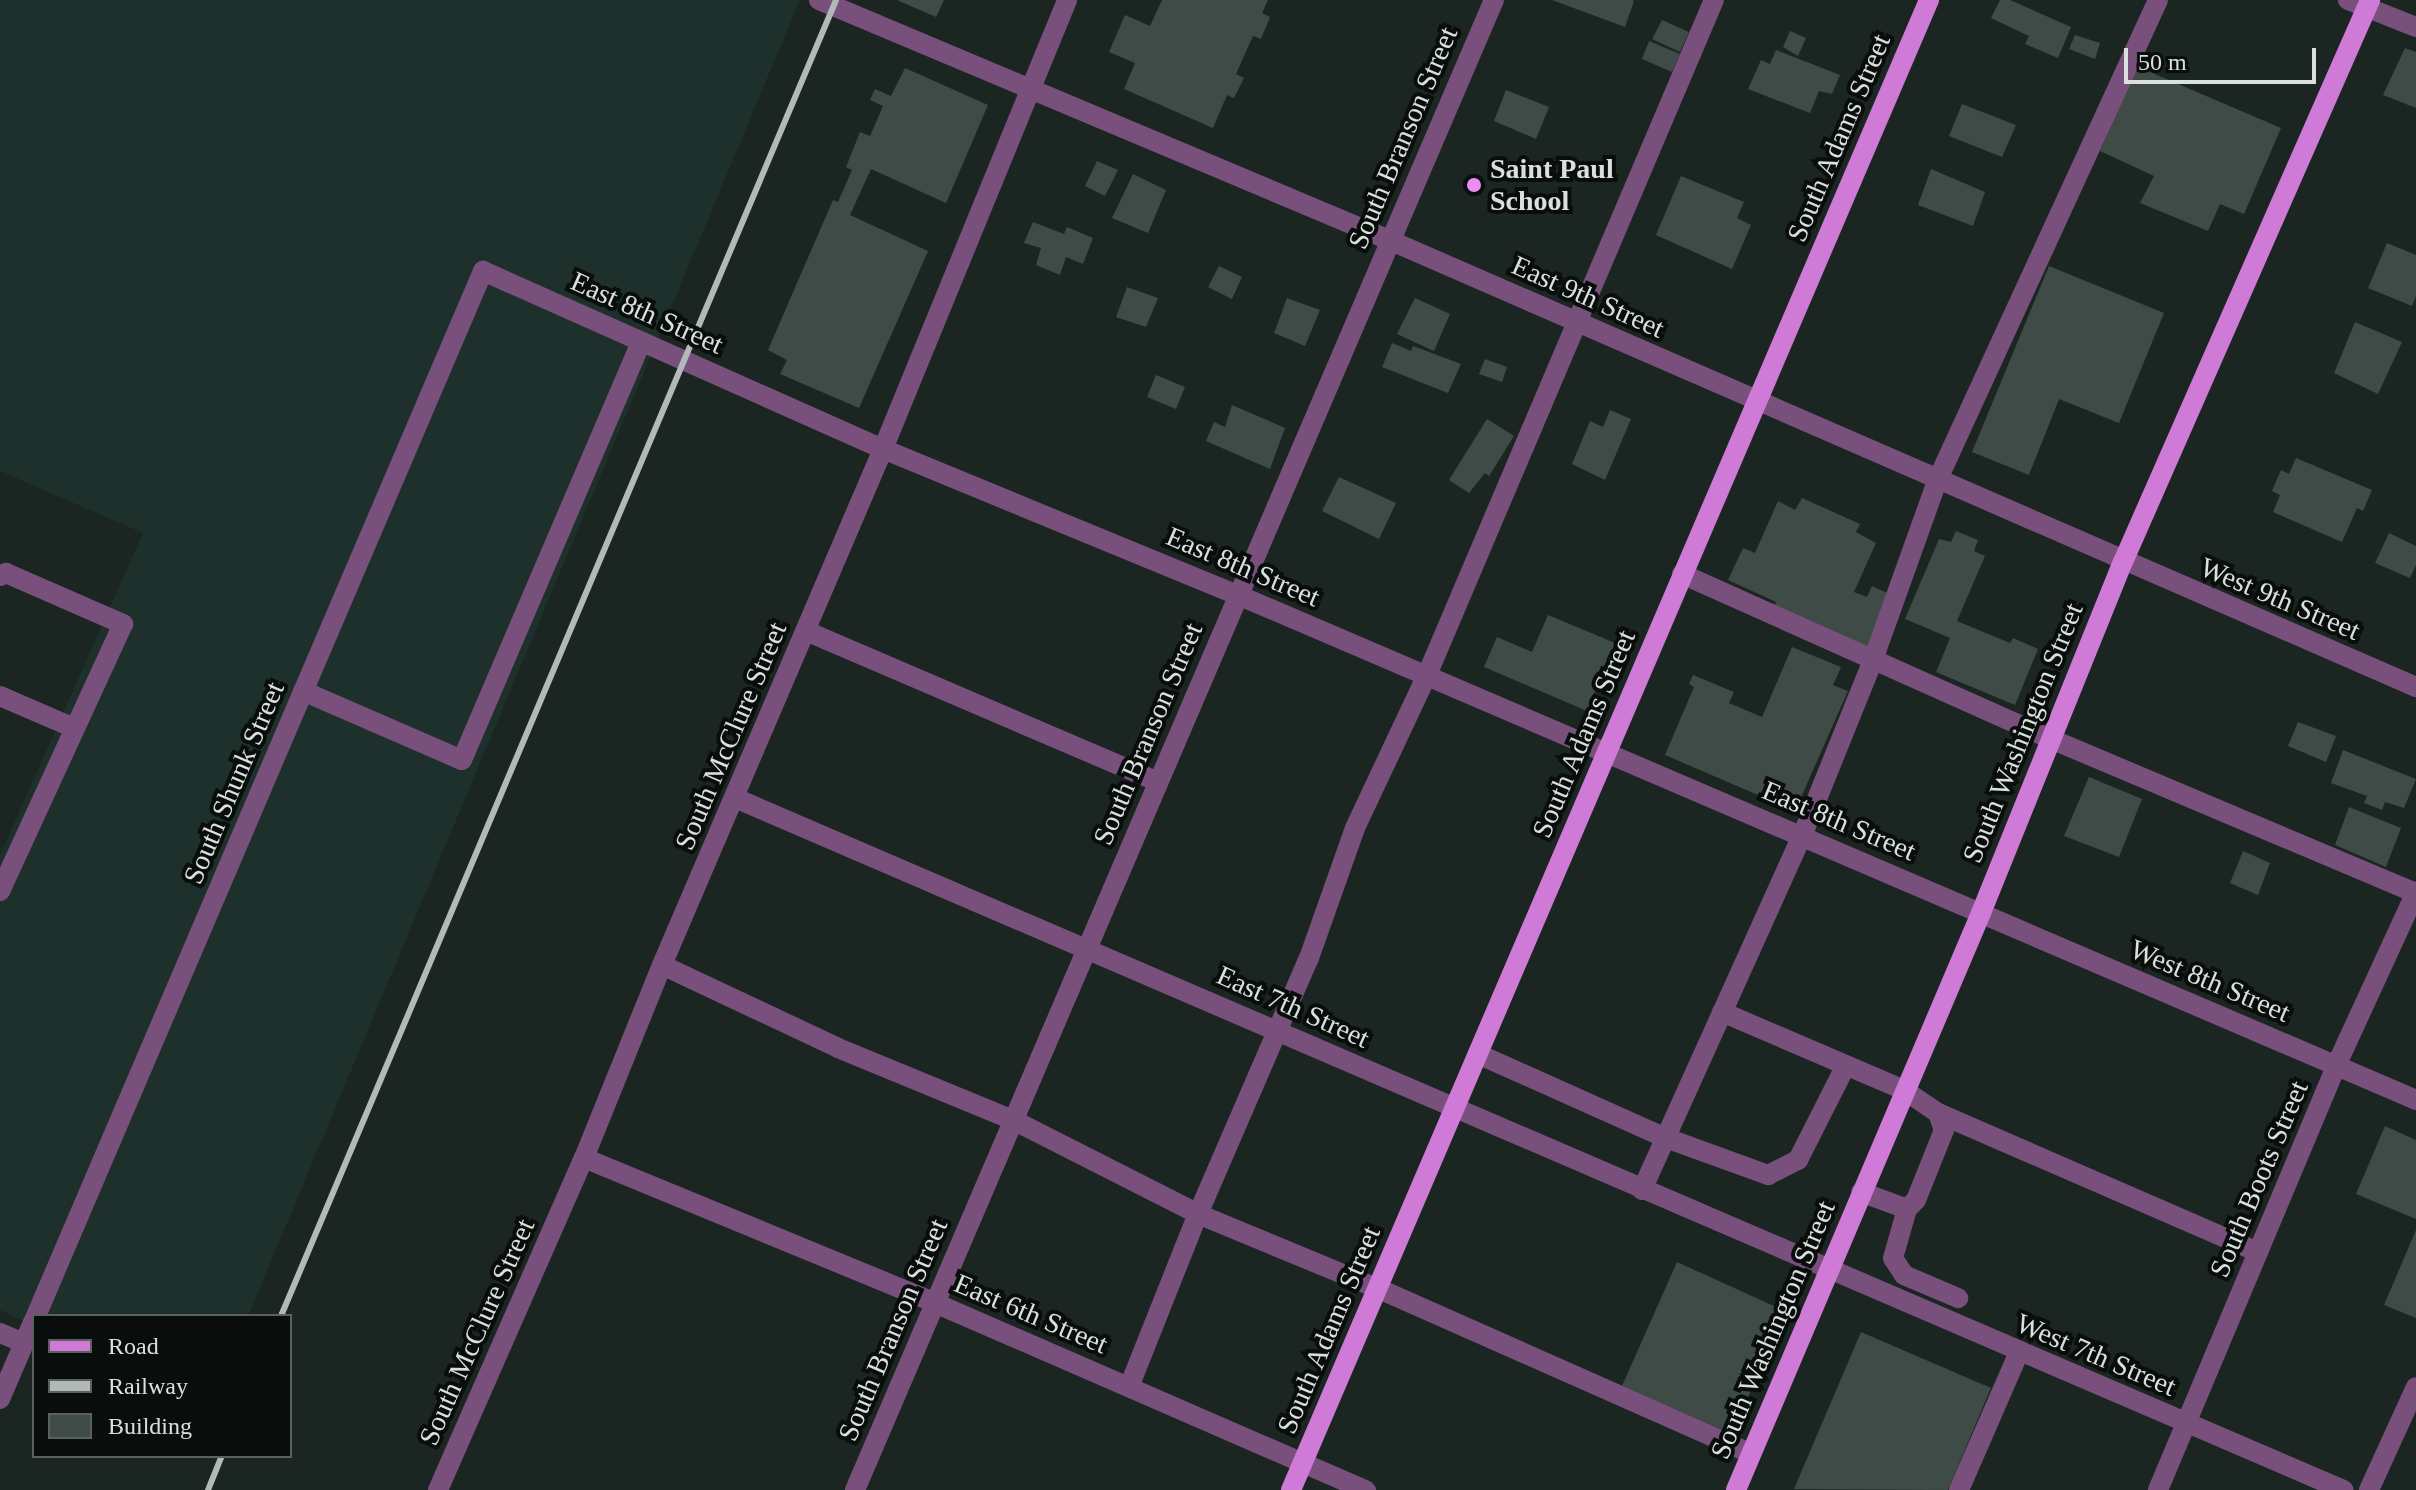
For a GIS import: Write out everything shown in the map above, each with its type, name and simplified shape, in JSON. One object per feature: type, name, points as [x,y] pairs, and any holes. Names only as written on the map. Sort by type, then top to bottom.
[{"type":"main road","name":"South Adams Street","points":[[1291,1490],[1929,0]]},
{"type":"main road","name":"South Washington Street","points":[[1736,1490],[1981,913],[2123,562],[2362,3]]},
{"type":"street","name":"East 9th Street","points":[[819,0],[1389,240],[2123,562]]},
{"type":"street","name":"South McClure Street","points":[[438,1490],[584,1158],[662,965],[883,449],[1067,0]]},
{"type":"street","name":"South Branson Street","points":[[855,1490],[1494,0]]},
{"type":"street","points":[[1129,1387],[1198,1214],[1309,958],[1355,828],[1427,675],[1714,0]]},
{"type":"street","points":[[1642,1190],[1802,836],[1873,660],[1937,481],[2158,0]]},
{"type":"street","points":[[2362,3],[2416,27]]},
{"type":"street","name":"East 8th Street","points":[[483,271],[883,449],[1238,595],[1981,913]]},
{"type":"street","name":"South Shunk Street","points":[[37,1314],[483,271]]},
{"type":"street","points":[[303,691],[462,760],[641,342]]},
{"type":"street","name":"West 9th Street","points":[[2123,562],[2416,687]]},
{"type":"street","points":[[0,576],[6,573],[123,624],[0,891]]},
{"type":"street","points":[[1682,574],[2051,739],[2416,893]]},
{"type":"street","points":[[806,631],[1158,782]]},
{"type":"street","points":[[0,696],[74,728]]},
{"type":"street","name":"East 7th Street","points":[[735,798],[1087,947],[1827,1271]]},
{"type":"street","name":"South Boots Street","points":[[2158,1490],[2336,1066],[2416,893]]},
{"type":"street","name":"West 8th Street","points":[[1981,913],[2416,1100]]},
{"type":"street","points":[[662,965],[838,1048],[1015,1121],[1198,1214],[1377,1288],[1751,1454]]},
{"type":"street","points":[[1722,1012],[1904,1090],[1938,1113],[2258,1252]]},
{"type":"street","points":[[1478,1054],[1666,1138],[1768,1175],[1798,1160],[1846,1065]]},
{"type":"street","points":[[1938,1113],[1944,1130],[1916,1200],[1907,1209],[1893,1258],[1904,1275],[1958,1298]]},
{"type":"street","name":"East 6th Street","points":[[584,1158],[935,1303],[1366,1490]]},
{"type":"street","points":[[1861,1192],[1907,1209]]},
{"type":"street","name":"West 7th Street","points":[[1827,1271],[2343,1490]]},
{"type":"street","name":"South Shunk Street","points":[[0,1399],[32,1325]]},
{"type":"street","points":[[0,1333],[24,1343]]},
{"type":"street","points":[[1959,1490],[2019,1352]]},
{"type":"street","points":[[2369,1490],[2416,1387]]},
{"type":"shaded area","points":[[0,0],[800,0],[249,1314],[32,1314],[32,1325],[0,1310],[0,855],[143,533],[0,471]]},
{"type":"building","points":[[897,0],[944,0],[936,17]]},
{"type":"building","points":[[1162,0],[1268,0],[1262,13],[1270,17],[1261,39],[1253,36],[1236,74],[1244,78],[1234,98],[1227,95],[1213,128],[1124,89],[1135,63],[1109,52],[1125,15],[1150,26]]},
{"type":"building","points":[[1552,0],[1632,0],[1634,1],[1625,27]]},
{"type":"building","points":[[2000,0],[2010,0],[2071,27],[2058,58],[2025,44],[2029,36],[1991,18]]},
{"type":"building","points":[[1662,20],[1689,32],[1680,52],[1652,39]]},
{"type":"building","points":[[1790,31],[1806,38],[1798,56],[1783,47]]},
{"type":"building","points":[[2075,35],[2100,43],[2095,59],[2069,49]]},
{"type":"building","points":[[1649,41],[1680,54],[1672,72],[1642,59]]},
{"type":"building","points":[[2405,48],[2416,52],[2416,108],[2383,95]]},
{"type":"building","points":[[1776,50],[1840,75],[1832,94],[1819,91],[1810,113],[1748,89],[1761,60],[1770,64]]},
{"type":"building","points":[[2136,66],[2281,128],[2244,214],[2220,204],[2208,231],[2140,203],[2154,176],[2100,151]]},
{"type":"building","points":[[905,68],[988,105],[946,203],[871,169],[850,215],[928,251],[859,408],[780,374],[787,360],[768,350],[833,200],[838,202],[852,170],[846,167],[860,132],[870,136],[883,106],[870,100],[875,89],[891,96]]},
{"type":"building","points":[[1506,90],[1549,107],[1536,139],[1494,121]]},
{"type":"building","points":[[1962,104],[2016,125],[2002,157],[1949,136]]},
{"type":"building","points":[[1097,161],[1118,170],[1105,196],[1085,186]]},
{"type":"building","points":[[1931,169],[1985,192],[1973,226],[1918,205]]},
{"type":"building","points":[[1133,174],[1166,190],[1148,233],[1112,218]]},
{"type":"building","points":[[1681,176],[1744,202],[1737,218],[1751,225],[1732,269],[1656,235]]},
{"type":"building","points":[[1033,222],[1064,234],[1067,227],[1093,238],[1083,264],[1066,257],[1060,275],[1036,265],[1041,248],[1024,243]]},
{"type":"building","points":[[2387,243],[2416,255],[2416,296],[2412,306],[2368,288]]},
{"type":"building","points":[[1219,266],[1242,277],[1232,299],[1208,287]]},
{"type":"building","points":[[2049,266],[2164,313],[2119,423],[2059,399],[2029,475],[1972,452]]},
{"type":"building","points":[[1127,287],[1158,298],[1146,327],[1116,317]]},
{"type":"building","points":[[1287,298],[1320,310],[1305,346],[1274,333]]},
{"type":"building","points":[[1415,298],[1450,314],[1434,351],[1397,334]]},
{"type":"building","points":[[2355,322],[2402,342],[2378,394],[2334,373]]},
{"type":"building","points":[[1392,343],[1411,351],[1413,346],[1461,364],[1448,393],[1382,367]]},
{"type":"building","points":[[1485,359],[1507,367],[1502,382],[1479,374]]},
{"type":"building","points":[[1156,375],[1185,387],[1176,409],[1147,397]]},
{"type":"building","points":[[1232,405],[1285,428],[1270,469],[1206,441],[1214,422],[1225,427]]},
{"type":"building","points":[[1610,410],[1631,419],[1605,480],[1572,464],[1590,421],[1603,427]]},
{"type":"building","points":[[1487,419],[1514,436],[1489,476],[1485,473],[1469,493],[1449,480]]},
{"type":"building","points":[[2296,458],[2372,490],[2363,511],[2357,508],[2342,542],[2273,512],[2280,495],[2272,491],[2281,470],[2289,474]]},
{"type":"building","points":[[1339,477],[1396,503],[1379,539],[1322,511]]},
{"type":"building","points":[[1802,498],[1860,524],[1856,532],[1876,543],[1854,592],[1867,597],[1872,586],[1892,595],[1866,649],[1774,607],[1776,602],[1728,580],[1743,548],[1755,553],[1778,501],[1795,510]]},
{"type":"building","points":[[1956,531],[1978,540],[1974,551],[1985,556],[1957,621],[2010,643],[2013,638],[2038,649],[2015,705],[1936,672],[1950,638],[1905,619],[1939,539],[1951,542]]},
{"type":"building","points":[[2389,533],[2416,546],[2416,565],[2410,578],[2375,563]]},
{"type":"building","points":[[1548,615],[1615,643],[1587,711],[1484,667],[1497,637],[1532,652]]},
{"type":"building","points":[[1792,647],[1841,667],[1833,685],[1848,691],[1795,811],[1665,755],[1694,687],[1689,684],[1693,675],[1734,692],[1729,703],[1762,717]]},
{"type":"building","points":[[2298,722],[2336,736],[2326,762],[2288,746]]},
{"type":"building","points":[[2343,750],[2416,779],[2404,808],[2385,802],[2382,810],[2364,803],[2367,796],[2331,783]]},
{"type":"building","points":[[2089,777],[2142,799],[2119,857],[2064,836]]},
{"type":"building","points":[[2349,807],[2401,828],[2386,867],[2335,845]]},
{"type":"building","points":[[2243,851],[2270,863],[2258,895],[2230,883]]},
{"type":"building","points":[[2385,1126],[2416,1140],[2416,1219],[2356,1194]]},
{"type":"building","points":[[2416,1230],[2416,1318],[2384,1305]]},
{"type":"building","points":[[1677,1262],[1774,1306],[1782,1316],[1737,1424],[1727,1432],[1622,1386]]},
{"type":"building","points":[[1861,1332],[1991,1388],[1948,1490],[1794,1489]]},
{"type":"railway","points":[[282,1314],[836,0]]},
{"type":"railway","points":[[208,1490],[221,1458]]},
{"type":"place","name":"Saint Paul School","points":[[1474,185]]}]
